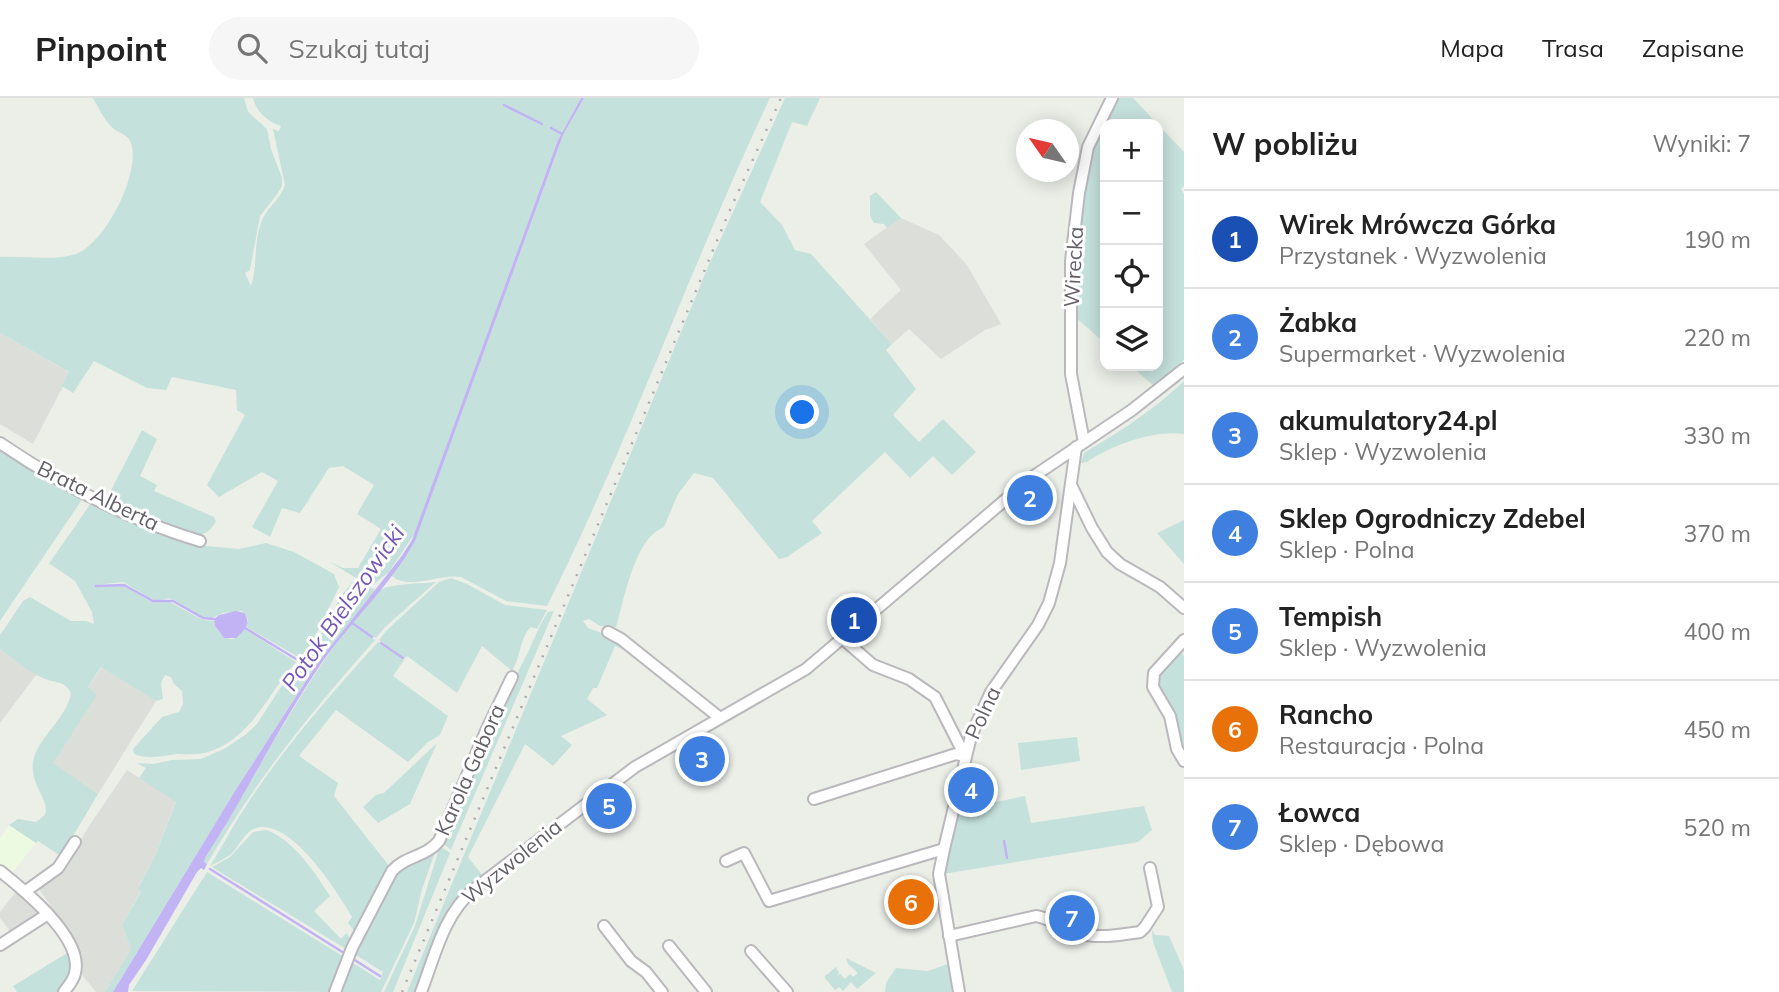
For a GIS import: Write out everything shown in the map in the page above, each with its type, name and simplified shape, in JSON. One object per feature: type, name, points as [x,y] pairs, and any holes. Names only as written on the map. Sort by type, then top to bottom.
[{"type":"street","name":"Wirecka","points":[[1080,444],[1071,374],[1072,261],[1079,193],[1088,148],[1112,98]]},
{"type":"street","name":"Wyzwolenia","points":[[421,992],[448,920],[463,899],[635,767],[792,678],[843,639],[1004,500],[1080,444],[1132,411],[1184,369]]},
{"type":"street","name":"Brata Alberta","points":[[0,443],[25,460],[92,496],[144,521],[200,541]]},
{"type":"street","name":"Polna","points":[[959,992],[939,874],[944,849],[971,736],[991,692],[1038,625],[1049,603],[1060,563],[1080,444]]},
{"type":"street","points":[[1072,486],[1107,552],[1120,564],[1160,587],[1184,608]]},
{"type":"street","points":[[608,632],[621,639],[720,718]]},
{"type":"street","points":[[843,639],[873,665],[909,679],[935,697],[965,756]]},
{"type":"street","points":[[1184,640],[1177,651],[1154,673],[1152,680],[1153,687],[1170,716],[1177,748],[1184,761]]},
{"type":"street","name":"Karola Gabora","points":[[335,992],[352,948],[389,875],[396,866],[430,851],[439,841],[512,677]]},
{"type":"street","points":[[814,799],[956,754],[965,756]]},
{"type":"street","points":[[26,891],[58,868],[75,842]]},
{"type":"street","points":[[726,861],[744,853],[769,901],[944,849]]},
{"type":"street","points":[[949,936],[1036,916],[1050,919],[1077,933],[1094,936],[1140,932],[1158,906],[1150,868]]},
{"type":"street","points":[[0,871],[26,891],[48,914],[73,950],[75,974],[64,992]]},
{"type":"street","points":[[0,945],[48,914]]},
{"type":"street","points":[[604,926],[631,961],[642,968],[662,992]]},
{"type":"street","points":[[669,946],[706,992]]},
{"type":"street","points":[[751,951],[787,992]]},
{"type":"shaded area","points":[[93,98],[244,98],[248,112],[267,129],[282,178],[278,193],[260,216],[250,270],[245,273],[251,286],[260,226],[285,185],[273,129],[279,131],[281,126],[263,116],[253,98],[581,98],[558,140],[415,533],[389,572],[370,587],[375,590],[315,668],[305,662],[341,596],[356,578],[330,562],[343,568],[358,568],[381,529],[357,514],[374,485],[343,466],[329,468],[300,513],[282,508],[270,537],[252,527],[278,481],[262,472],[219,497],[207,485],[245,415],[237,410],[236,390],[172,377],[166,390],[147,388],[94,361],[73,393],[62,386],[69,372],[0,333],[0,257],[49,258],[76,254],[87,247],[109,222],[126,189],[133,156],[130,140],[108,123]]},
{"type":"shaded area","points":[[581,98],[584,98],[563,135],[415,541],[394,573],[332,649],[305,688],[205,858],[204,862],[207,864],[204,870],[201,868],[197,872],[129,985],[128,992],[113,992],[235,791],[317,664],[412,540],[558,140]]},
{"type":"shaded area","points":[[584,98],[770,98],[713,224],[606,480],[547,606],[506,601],[461,577],[416,582],[399,580],[392,576],[417,535],[563,135]]},
{"type":"shaded area","points":[[785,98],[820,98],[807,126],[792,122],[760,202],[782,225],[795,250],[811,254],[892,344],[886,350],[916,389],[893,415],[919,442],[943,419],[976,452],[952,475],[933,456],[910,478],[885,452],[812,521],[822,533],[787,557],[779,559],[713,478],[694,473],[678,494],[664,527],[645,543],[638,556],[616,627],[600,626],[589,619],[583,621],[588,628],[613,637],[640,657],[615,646],[597,688],[593,688],[587,699],[607,715],[561,736],[572,745],[553,766],[525,744],[468,857],[483,876],[468,889],[447,915],[416,992],[407,992],[708,267]]},
{"type":"shaded area","points":[[1115,98],[1133,98],[1153,119],[1104,119]]},
{"type":"shaded area","points":[[1100,128],[1100,339],[1074,316],[1077,245],[1090,148]]},
{"type":"shaded area","points":[[1163,129],[1184,152],[1184,186],[1181,189],[1184,194],[1184,360],[1154,386],[1137,371],[1163,371]]},
{"type":"shaded area","points":[[876,192],[901,218],[887,228],[884,224],[874,223],[870,216],[870,196]]},
{"type":"shaded area","points":[[901,218],[939,235],[967,265],[1001,324],[985,330],[941,359],[909,329],[892,344],[870,319],[901,290],[864,244]]},
{"type":"shaded area","points":[[0,333],[70,373],[33,444],[0,424]]},
{"type":"shaded area","points":[[1184,381],[1184,434],[1160,434],[1134,440],[1081,463],[1084,453],[1148,411]]},
{"type":"shaded area","points":[[142,430],[157,439],[140,476],[157,485],[154,491],[214,517],[216,521],[208,532],[195,536],[107,498]]},
{"type":"shaded area","points":[[0,448],[76,493],[81,501],[0,621]]},
{"type":"shaded area","points":[[94,502],[196,545],[239,549],[266,543],[294,552],[334,574],[339,587],[309,649],[300,658],[246,627],[248,619],[242,611],[223,613],[212,618],[203,617],[180,606],[174,600],[152,599],[123,582],[96,585],[122,585],[152,602],[170,602],[203,620],[214,621],[218,631],[227,638],[234,639],[244,629],[296,662],[257,715],[235,738],[205,753],[150,757],[134,754],[133,749],[162,717],[179,712],[183,704],[182,691],[171,677],[165,675],[161,683],[163,699],[156,701],[101,667],[88,687],[97,695],[53,763],[98,794],[61,856],[9,825],[18,819],[36,822],[45,815],[45,803],[34,778],[33,762],[40,745],[64,712],[71,694],[63,684],[47,680],[26,669],[0,649],[0,635],[23,601],[30,597],[71,621],[94,624],[92,612],[75,581],[48,565]]},
{"type":"shaded area","points":[[1184,520],[1184,564],[1157,533]]},
{"type":"shaded area","points":[[451,578],[505,605],[547,610],[537,629],[531,627],[527,631],[512,671],[482,646],[457,693],[407,656],[405,658],[379,640],[439,582]]},
{"type":"shaded area","points":[[436,582],[376,638],[353,623],[372,598],[384,588]]},
{"type":"shaded area","points":[[236,611],[244,613],[246,627],[236,638],[224,638],[215,626],[214,619]]},
{"type":"shaded area","points":[[554,611],[451,850],[441,841],[541,623],[548,612]]},
{"type":"shaded area","points":[[351,624],[375,640],[285,748],[244,804],[207,864],[204,862],[205,858],[311,680]]},
{"type":"shaded area","points":[[378,642],[404,660],[393,676],[448,716],[440,735],[428,742],[408,762],[336,710],[299,756],[338,783],[334,796],[390,867],[355,932],[348,923],[352,917],[336,891],[312,859],[283,834],[269,828],[256,828],[246,835],[231,854],[210,866],[244,809],[294,739]]},
{"type":"shaded area","points":[[0,649],[36,675],[0,723]]},
{"type":"shaded area","points":[[1180,651],[1184,656],[1184,757],[1155,688],[1160,671]]},
{"type":"shaded area","points":[[302,664],[313,670],[235,791],[113,992],[105,992],[131,949],[122,925],[141,892],[138,888],[155,856],[176,802],[139,778],[146,768],[137,763],[201,759],[224,749],[257,724],[281,687]]},
{"type":"shaded area","points":[[102,667],[156,701],[98,794],[52,763],[96,696],[88,687]]},
{"type":"shaded area","points":[[1077,737],[1080,761],[1021,770],[1018,743]]},
{"type":"shaded area","points":[[437,743],[410,804],[378,823],[363,807],[376,795],[384,793]]},
{"type":"shaded area","points":[[127,770],[176,801],[155,856],[138,887],[141,891],[122,925],[131,949],[105,992],[96,992],[83,976],[71,935],[37,886],[63,871],[87,829]]},
{"type":"shaded area","points":[[1025,796],[1031,823],[1144,806],[1152,830],[1138,842],[943,874],[955,810]]},
{"type":"shaded area","points":[[9,825],[36,843],[12,873],[0,864],[0,838]]},
{"type":"shaded area","points":[[266,830],[276,834],[294,849],[324,887],[330,896],[314,911],[341,939],[346,933],[351,940],[346,949],[212,867],[230,857],[253,832]]},
{"type":"shaded area","points":[[440,846],[450,853],[393,992],[384,992],[415,926]]},
{"type":"shaded area","points":[[437,847],[422,889],[414,923],[381,992],[338,992],[350,961],[380,980],[383,972],[353,953],[393,872]]},
{"type":"shaded area","points":[[207,872],[344,957],[331,992],[132,991]]},
{"type":"shaded area","points":[[18,889],[43,912],[12,934],[0,918],[0,912]]},
{"type":"shaded area","points":[[1152,930],[1155,935],[1169,936],[1184,970],[1184,992],[1172,992],[1153,942]]},
{"type":"shaded area","points":[[69,952],[72,970],[60,992],[17,992],[13,986]]},
{"type":"shaded area","points":[[846,958],[876,973],[857,989],[851,982],[843,991],[839,987],[835,990],[824,977],[836,967],[839,973],[837,976],[840,974],[845,979],[850,974],[853,977],[858,973],[848,964]]},
{"type":"shaded area","points":[[950,963],[956,992],[885,992],[886,983],[896,968],[928,971]]},
{"type":"waterway","points":[[504,105],[542,124]]},
{"type":"waterway","points":[[551,128],[562,134]]},
{"type":"waterway","points":[[96,586],[124,585],[153,601],[173,601],[203,618],[214,619]]},
{"type":"waterway","name":"Potok Bielszowicki","points":[[352,623],[372,637]]},
{"type":"waterway","name":"Potok Bielszowicki","points":[[245,628],[296,659]]},
{"type":"waterway","points":[[381,643],[403,658]]},
{"type":"waterway","name":"Potok Bielszowicki","points":[[306,665],[315,670]]},
{"type":"waterway","points":[[1004,841],[1007,858]]},
{"type":"waterway","points":[[210,869],[344,953]]},
{"type":"waterway","points":[[353,959],[380,976]]},
{"type":"railway","points":[[402,992],[729,212],[781,98]]},
{"type":"place","name":"Żabka","points":[[1030,498]]},
{"type":"place","name":"Wirek Mrówcza Górka","points":[[854,620]]},
{"type":"place","name":"akumulatory24.pl","points":[[702,759]]},
{"type":"place","name":"Sklep Ogrodniczy Zdebel","points":[[971,790]]},
{"type":"place","name":"Tempish","points":[[609,806]]},
{"type":"place","name":"Rancho","points":[[911,902]]},
{"type":"place","name":"Łowca","points":[[1072,918]]}]
